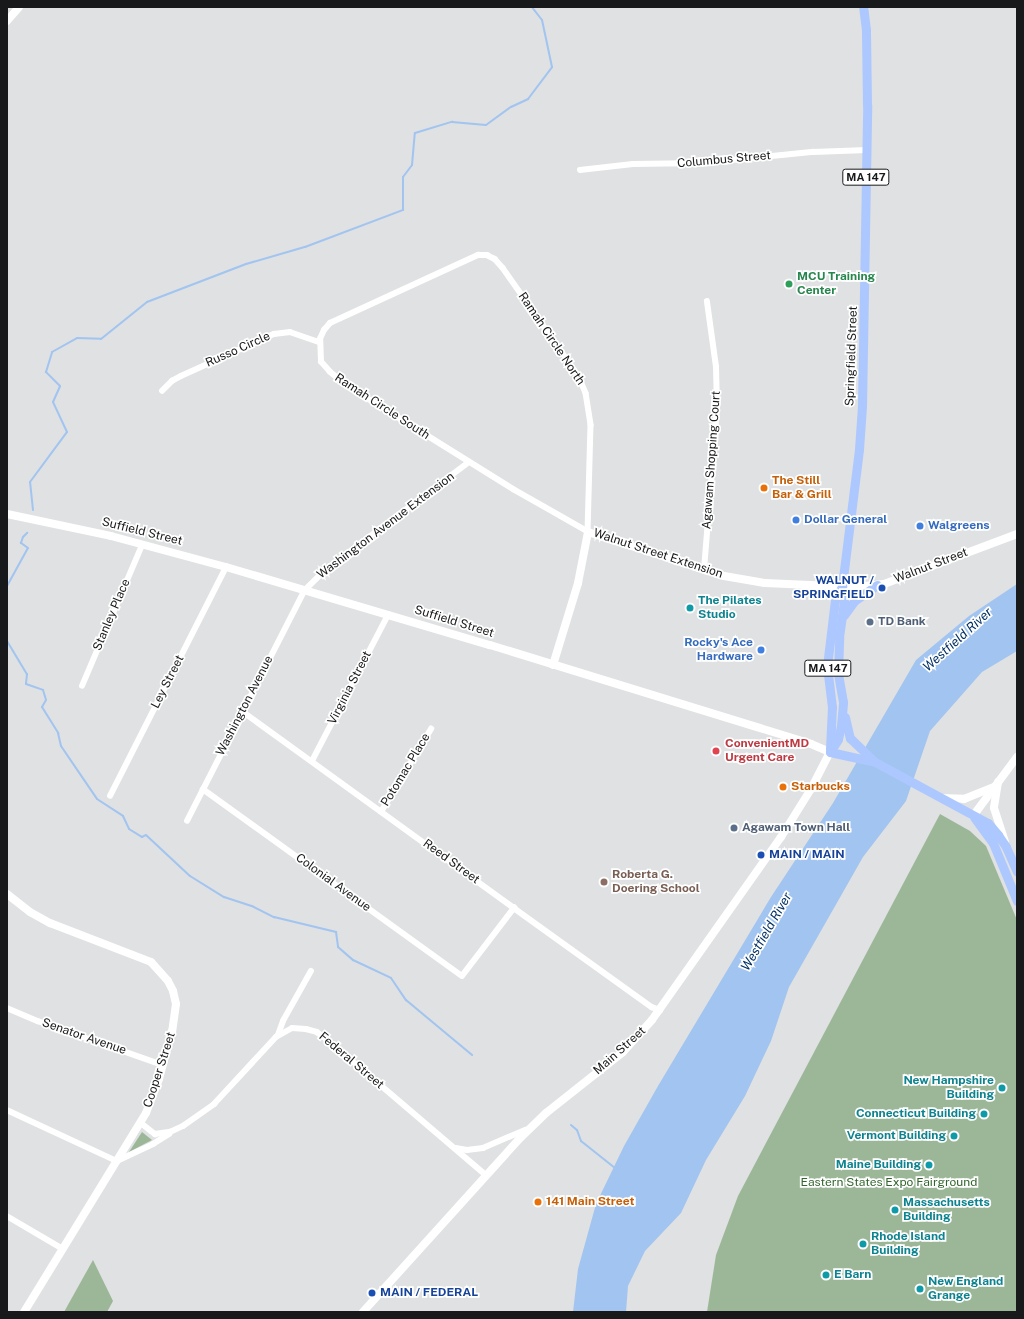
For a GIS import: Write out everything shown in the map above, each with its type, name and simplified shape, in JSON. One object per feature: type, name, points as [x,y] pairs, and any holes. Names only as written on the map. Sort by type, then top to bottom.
[{"type":"main road","points":[[7,22],[19,7]]},
{"type":"main road","name":"Springfield Street","points":[[830,752],[838,738],[843,702],[838,673],[844,602],[842,586],[859,449],[862,406],[867,150],[866,30],[863,7]]},
{"type":"main road","name":"Suffield Street","points":[[7,514],[142,545],[226,567],[811,744],[830,752],[875,762],[941,798]]},
{"type":"main road","name":"Walnut Street Extension","points":[[553,665],[578,583],[588,532],[704,570],[765,583],[842,586]]},
{"type":"main road","name":"Walnut Street","points":[[842,586],[877,585],[1017,534]]},
{"type":"main road","points":[[842,620],[850,605],[877,585]]},
{"type":"main road","name":"Springfield Street","points":[[830,752],[832,707],[827,666],[835,600],[842,586]]},
{"type":"main road","name":"MA 147","points":[[843,702],[847,731],[850,738],[858,748],[875,762]]},
{"type":"main road","name":"Main Street","points":[[363,1312],[532,1126],[623,1052],[660,1010],[781,837],[811,789],[830,752]]},
{"type":"main road","points":[[973,816],[1017,757]]},
{"type":"main road","points":[[941,798],[964,799],[996,784]]},
{"type":"main road","points":[[996,784],[994,808],[1011,857]]},
{"type":"main road","name":"MA 147","points":[[941,798],[988,823],[996,832],[1011,857],[1017,872]]},
{"type":"main road","name":"MA 147","points":[[973,816],[993,843],[1017,901]]},
{"type":"main road","name":"Cooper Street","points":[[7,894],[43,920],[142,958],[162,972],[172,988],[176,1004],[175,1021],[163,1065],[154,1094],[141,1122],[24,1312]]},
{"type":"street","name":"Columbus Street","points":[[580,170],[634,164],[702,163],[813,152],[867,150]]},
{"type":"street","name":"Ramah Circle South","points":[[487,254],[478,255],[330,323],[324,330],[320,342],[321,362],[345,385],[469,462],[588,532]]},
{"type":"street","name":"Ramah Circle North","points":[[487,254],[503,268],[580,378],[586,393],[591,425],[588,532]]},
{"type":"street","name":"Agawam Shopping Court","points":[[704,570],[717,408],[716,367],[707,302]]},
{"type":"street","name":"Russo Circle","points":[[162,391],[181,376],[274,334],[290,332],[320,342]]},
{"type":"street","name":"Washington Avenue Extension","points":[[304,591],[324,572],[469,462]]},
{"type":"street","name":"Stanley Place","points":[[82,686],[142,545]]},
{"type":"street","name":"Ley Street","points":[[110,796],[226,567]]},
{"type":"street","name":"Washington Avenue","points":[[187,821],[304,591]]},
{"type":"street","name":"Virginia Street","points":[[312,761],[388,615]]},
{"type":"street","name":"Reed Street","points":[[242,711],[514,908],[652,1006],[660,1010]]},
{"type":"street","name":"Potomac Place","points":[[381,812],[431,729]]},
{"type":"street","name":"Colonial Avenue","points":[[203,789],[462,976],[514,908]]},
{"type":"street","points":[[278,1036],[283,1021],[310,972]]},
{"type":"street","name":"Senator Avenue","points":[[7,1008],[38,1021],[163,1065]]},
{"type":"street","name":"Federal Street","points":[[117,1161],[152,1144],[214,1104],[278,1036],[295,1028],[311,1030],[320,1034],[454,1147],[486,1176]]},
{"type":"street","points":[[7,1110],[117,1161]]},
{"type":"street","name":"Federal Street","points":[[141,1122],[155,1134],[163,1134],[177,1129]]},
{"type":"street","points":[[454,1147],[467,1150],[483,1148],[504,1140],[532,1126]]},
{"type":"street","points":[[7,1216],[63,1249]]},
{"type":"green space","name":"Eastern States Expo Fairground","points":[[940,814],[970,831],[986,846],[1017,920],[1017,1312],[707,1312],[716,1255],[738,1196]]},
{"type":"green space","points":[[142,1132],[152,1140],[129,1152]]},
{"type":"green space","points":[[93,1260],[113,1301],[107,1312],[64,1312]]},
{"type":"water","name":"Westfield River","points":[[1017,584],[1017,651],[982,672],[930,731],[906,801],[863,857],[789,987],[771,1041],[745,1096],[706,1160],[681,1213],[645,1251],[628,1286],[626,1312],[573,1312],[578,1269],[596,1204],[624,1146],[658,1086],[771,897],[833,803],[916,660],[969,616]]},
{"type":"waterway","points":[[33,510],[30,482],[67,432],[53,402],[60,386],[46,372],[52,352],[77,338],[101,339],[147,302],[246,264],[305,247],[403,210],[403,177],[412,165],[415,133],[452,122],[486,125],[511,107],[528,99],[552,67],[542,20],[532,7]]},
{"type":"waterway","points":[[7,586],[28,548],[21,543],[23,537],[27,533]]},
{"type":"waterway","points":[[7,641],[27,674],[26,684],[43,690],[46,700],[42,707],[58,733],[61,746],[97,799],[123,816],[129,829],[142,837],[146,835],[190,876],[224,897],[252,906],[274,917],[336,932],[338,947],[353,960],[391,978],[406,1000],[472,1055]]},
{"type":"waterway","points":[[571,1125],[577,1130],[581,1141],[615,1168]]},
{"type":"place","name":"MCU Training Center","points":[[789,284]]},
{"type":"place","name":"The Still Bar & Grill","points":[[764,488]]},
{"type":"place","name":"Dollar General","points":[[796,520]]},
{"type":"place","name":"Walgreens","points":[[920,526]]},
{"type":"place","name":"WALNUT / SPRINGFIELD","points":[[882,588]]},
{"type":"place","name":"The Pilates Studio","points":[[690,608]]},
{"type":"place","name":"TD Bank","points":[[870,622]]},
{"type":"place","name":"Rocky's Ace Hardware","points":[[761,650]]},
{"type":"place","name":"ConvenientMD Urgent Care","points":[[716,751]]},
{"type":"place","name":"Starbucks","points":[[783,787]]},
{"type":"place","name":"Agawam Town Hall","points":[[734,828]]},
{"type":"place","name":"MAIN / MAIN","points":[[761,855]]},
{"type":"place","name":"Roberta G. Doering School","points":[[604,882]]},
{"type":"place","name":"New Hampshire Building","points":[[1002,1088]]},
{"type":"place","name":"Connecticut Building","points":[[984,1114]]},
{"type":"place","name":"Vermont Building","points":[[954,1136]]},
{"type":"place","name":"Maine Building","points":[[929,1165]]},
{"type":"place","name":"141 Main Street","points":[[538,1202]]},
{"type":"place","name":"Massachusetts Building","points":[[895,1210]]},
{"type":"place","name":"Rhode Island Building","points":[[863,1244]]},
{"type":"place","name":"E Barn","points":[[826,1275]]},
{"type":"place","name":"New England Grange","points":[[920,1289]]},
{"type":"place","name":"MAIN / FEDERAL","points":[[372,1293]]}]
